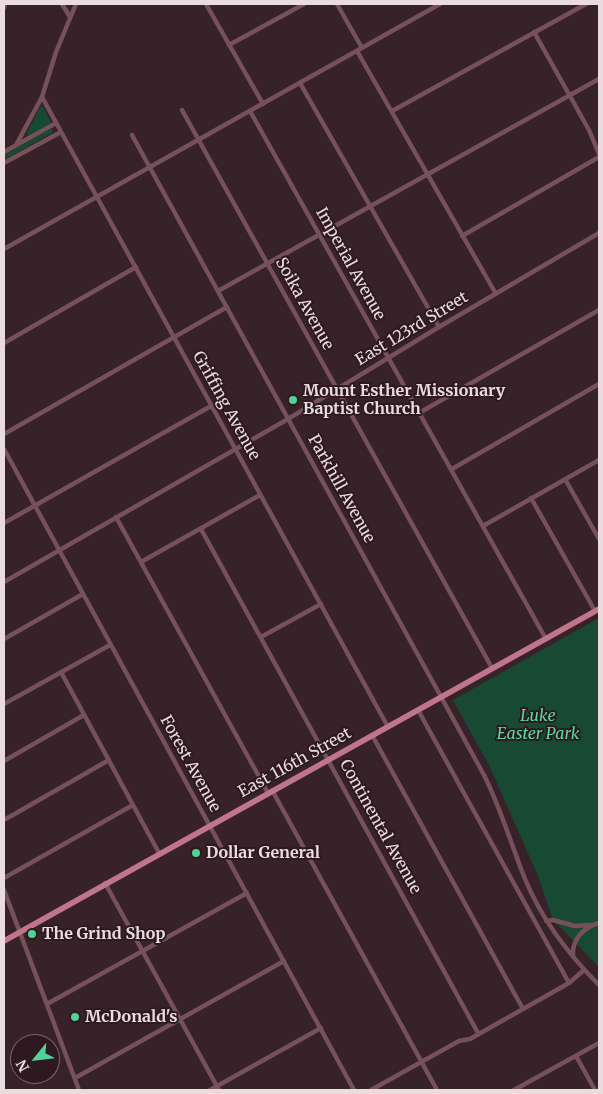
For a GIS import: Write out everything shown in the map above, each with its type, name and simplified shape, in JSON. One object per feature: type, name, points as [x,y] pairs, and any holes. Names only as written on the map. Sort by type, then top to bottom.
[{"type":"main road","name":"East 116th Street","points":[[4,941],[597,610]]},
{"type":"street","points":[[4,8],[5,4]]},
{"type":"street","points":[[62,4],[70,17]]},
{"type":"street","points":[[16,145],[42,97],[56,52],[76,4]]},
{"type":"street","points":[[206,4],[263,104]]},
{"type":"street","points":[[229,46],[304,4]]},
{"type":"street","points":[[337,4],[392,111],[496,294]]},
{"type":"street","points":[[4,249],[440,4]]},
{"type":"street","points":[[392,111],[586,4]]},
{"type":"street","points":[[462,236],[599,156],[589,130],[534,32]]},
{"type":"street","points":[[218,290],[599,79]]},
{"type":"street","points":[[300,83],[439,327]]},
{"type":"street","name":"Griffing Avenue","points":[[42,97],[388,727]]},
{"type":"street","name":"Soika Avenue","points":[[182,110],[492,668]]},
{"type":"street","name":"Imperial Avenue","points":[[250,110],[546,639]]},
{"type":"street","points":[[4,152],[56,123]]},
{"type":"street","points":[[4,163],[61,132]]},
{"type":"street","name":"Parkhill Avenue","points":[[132,134],[494,795],[526,880],[546,921],[562,944],[599,985]]},
{"type":"street","name":"East 123rd Street","points":[[4,582],[288,419],[599,233]]},
{"type":"street","points":[[4,343],[136,267]]},
{"type":"street","points":[[4,434],[227,307]]},
{"type":"street","points":[[419,413],[599,310]]},
{"type":"street","points":[[452,469],[599,384]]},
{"type":"street","points":[[4,523],[211,406]]},
{"type":"street","name":"Forest Avenue","points":[[4,449],[354,1090]]},
{"type":"street","points":[[483,526],[599,460]]},
{"type":"street","points":[[565,480],[598,536]]},
{"type":"street","points":[[141,562],[260,495]]},
{"type":"street","points":[[531,498],[597,610]]},
{"type":"street","points":[[116,517],[437,1090]]},
{"type":"street","name":"Continental Avenue","points":[[201,529],[478,1034]]},
{"type":"street","points":[[4,639],[83,594]]},
{"type":"street","points":[[261,637],[320,604]]},
{"type":"street","points":[[4,704],[110,645]]},
{"type":"street","points":[[61,672],[159,853]]},
{"type":"street","points":[[418,710],[569,983]]},
{"type":"street","points":[[4,761],[84,715]]},
{"type":"street","points":[[372,736],[523,1009]]},
{"type":"street","points":[[4,820],[109,760]]},
{"type":"street","points":[[4,878],[133,805]]},
{"type":"street","points":[[105,884],[218,1088]]},
{"type":"street","points":[[4,890],[79,1090]]},
{"type":"street","points":[[47,1004],[247,893]]},
{"type":"street","points":[[546,921],[553,920],[576,926],[599,923]]},
{"type":"street","points":[[573,955],[572,946],[579,935],[591,925]]},
{"type":"street","points":[[75,1078],[284,961]]},
{"type":"street","points":[[370,1090],[459,1041],[478,1034],[523,1009],[569,983],[584,970]]},
{"type":"street","points":[[210,1090],[218,1088],[321,1028]]},
{"type":"street","points":[[516,1090],[599,1044]]},
{"type":"street","points":[[576,1056],[595,1090]]},
{"type":"green space","points":[[40,107],[44,108],[51,123],[28,136],[27,133]]},
{"type":"green space","points":[[50,129],[53,130],[52,133],[4,160],[4,155]]},
{"type":"green space","name":"Luke Easter Park","points":[[599,618],[599,967],[553,920],[538,876],[490,767],[453,700]]},
{"type":"place","name":"Mount Esther Missionary Baptist Church","points":[[293,400]]},
{"type":"place","name":"Dollar General","points":[[196,853]]},
{"type":"place","name":"The Grind Shop","points":[[32,934]]},
{"type":"place","name":"McDonald's","points":[[75,1017]]}]
